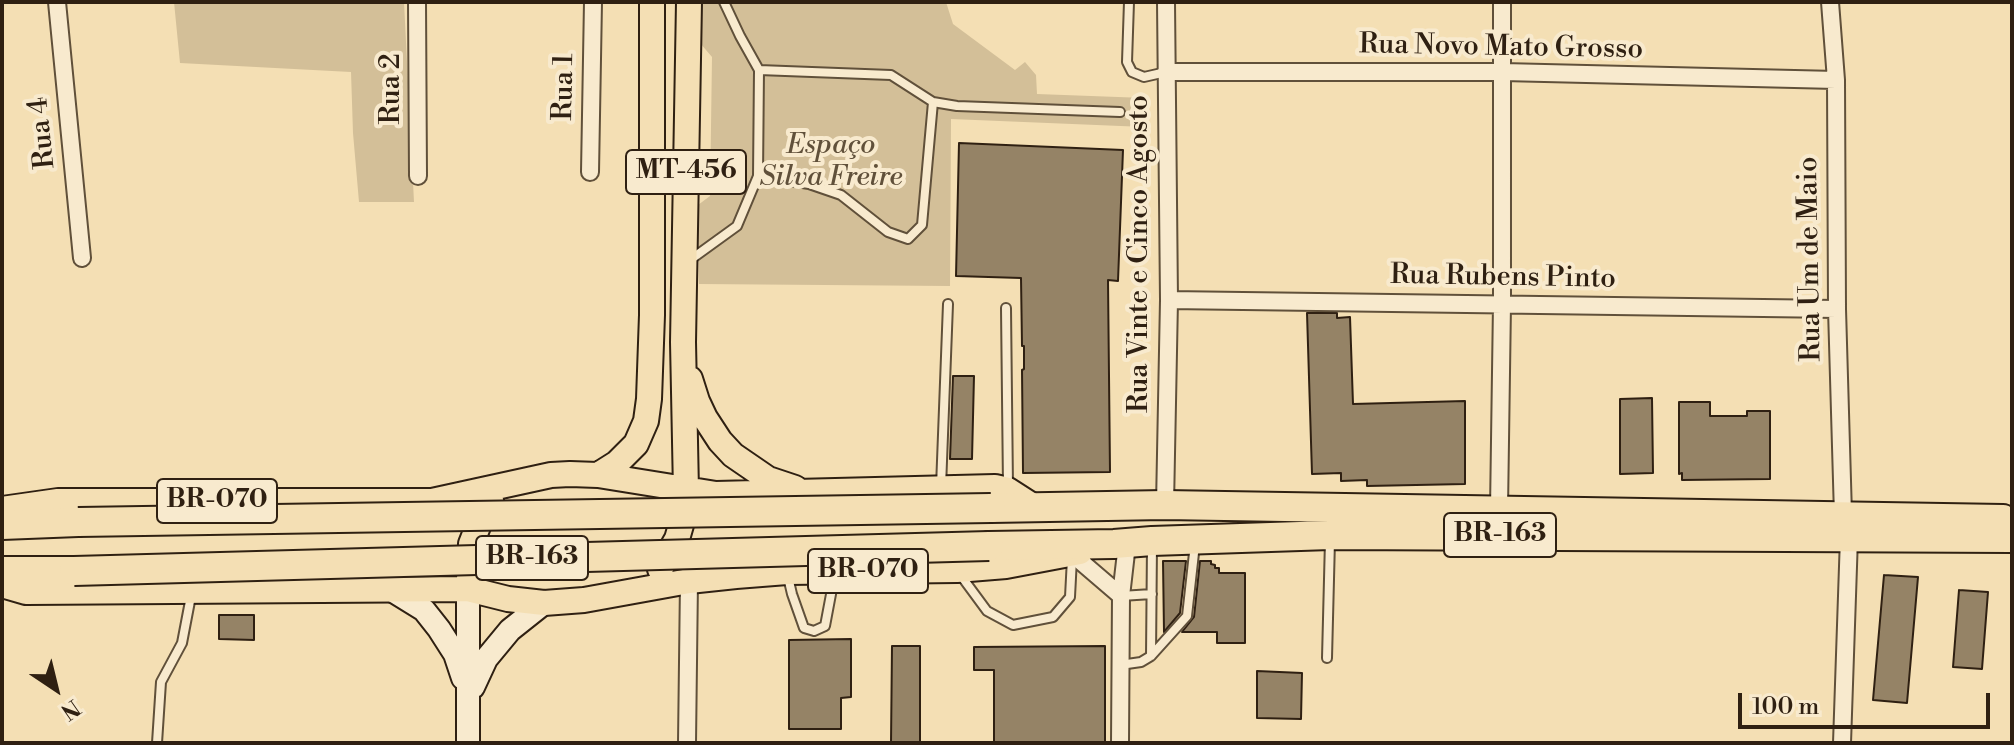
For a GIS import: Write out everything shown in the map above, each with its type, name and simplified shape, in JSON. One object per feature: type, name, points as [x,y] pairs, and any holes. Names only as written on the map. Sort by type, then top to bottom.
[{"type":"highway","name":"BR-163","points":[[2,525],[999,499],[1036,508],[1165,505],[1499,509],[1846,526],[2012,538]]},
{"type":"highway","name":"BR-163","points":[[2,571],[1131,543],[1330,535],[1846,526],[2012,519]]},
{"type":"main road","name":"MT-456","points":[[598,475],[617,463],[636,444],[646,421],[649,399],[652,2]]},
{"type":"main road","name":"MT-456","points":[[686,491],[683,342],[689,2]]},
{"type":"main road","name":"MT-456","points":[[683,342],[697,401],[720,441],[733,455],[768,479],[808,492]]},
{"type":"main road","name":"BR-070","points":[[2,509],[58,501],[432,501],[551,475],[598,475],[716,494],[995,487],[999,499]]},
{"type":"main road","points":[[468,589],[471,544],[484,511],[505,485]]},
{"type":"main road","name":"BR-070","points":[[622,594],[647,582],[665,561],[677,539],[686,491]]},
{"type":"main road","name":"BR-070","points":[[2,585],[26,592],[468,589],[508,599],[544,603],[584,600],[689,581],[787,572],[957,570],[1006,566],[1131,543]]},
{"type":"street","name":"Rua 4","points":[[57,2],[82,258]]},
{"type":"street","name":"Rua 2","points":[[417,2],[418,176]]},
{"type":"street","name":"Rua 1","points":[[590,172],[593,2]]},
{"type":"street","name":"Rua Vinte e Cinco Agosto","points":[[1165,505],[1169,300],[1166,2]]},
{"type":"street","points":[[1499,509],[1502,2]]},
{"type":"street","name":"Rua Um de Maio","points":[[1830,2],[1836,80],[1837,309],[1846,526],[1842,743]]},
{"type":"street","name":"Rua Novo Mato Grosso","points":[[1166,72],[1503,72],[1836,80]]},
{"type":"street","name":"Rua Rubens Pinto","points":[[1169,300],[1837,309]]},
{"type":"street","points":[[1120,743],[1121,596],[1131,543]]},
{"type":"street","points":[[1072,554],[1121,596]]},
{"type":"street","points":[[687,743],[689,581]]},
{"type":"street","points":[[390,589],[424,610],[439,629],[455,654],[469,695]]},
{"type":"street","points":[[468,589],[468,743]]},
{"type":"street","points":[[469,695],[486,659],[510,630],[544,603]]},
{"type":"lane","points":[[684,264],[737,226],[758,176],[759,70],[724,2]]},
{"type":"lane","points":[[1129,2],[1127,62],[1132,72],[1144,77],[1166,72]]},
{"type":"lane","points":[[759,70],[891,75],[933,102],[957,106],[1120,112]]},
{"type":"lane","points":[[758,176],[809,184],[841,195],[888,232],[908,239],[922,225],[933,102]]},
{"type":"lane","points":[[941,488],[948,304]]},
{"type":"lane","points":[[999,499],[1006,308]]},
{"type":"lane","points":[[1327,658],[1330,535]]},
{"type":"lane","points":[[1120,665],[1141,662],[1151,656],[1187,616],[1195,539]]},
{"type":"lane","points":[[1131,543],[1152,594],[1151,656]]},
{"type":"lane","points":[[957,570],[987,611],[1013,625],[1053,617],[1070,597],[1072,554]]},
{"type":"lane","points":[[787,572],[804,628],[814,631],[825,626],[836,571]]},
{"type":"lane","points":[[157,743],[161,682],[182,643],[192,591]]},
{"type":"lane","points":[[1121,596],[1152,594]]},
{"type":"green space","points":[[174,2],[404,2],[414,202],[359,202],[351,72],[180,63]]},
{"type":"green space","name":"Espaço Silva Freire","points":[[700,2],[946,2],[953,24],[1015,70],[1025,62],[1036,75],[1037,94],[1145,98],[1145,127],[951,119],[950,286],[699,284],[698,205],[710,196],[712,57],[700,43]]},
{"type":"building","points":[[959,143],[1123,150],[1118,281],[1108,280],[1110,472],[1023,473],[1021,278],[956,276]]},
{"type":"building","points":[[1307,313],[1337,313],[1337,318],[1350,317],[1353,404],[1465,401],[1465,484],[1367,486],[1367,480],[1341,481],[1341,473],[1312,474]]},
{"type":"building","points":[[953,376],[974,376],[972,459],[950,459]]},
{"type":"building","points":[[1652,398],[1653,473],[1620,474],[1620,399]]},
{"type":"building","points":[[1679,402],[1710,402],[1710,416],[1747,416],[1747,411],[1770,411],[1770,479],[1682,480],[1682,473],[1679,474]]},
{"type":"building","points":[[1163,561],[1186,561],[1180,613],[1164,632]]},
{"type":"building","points":[[1200,561],[1211,561],[1215,568],[1219,568],[1219,573],[1245,573],[1245,643],[1217,643],[1217,632],[1182,632],[1194,617]]},
{"type":"building","points":[[1884,575],[1918,577],[1907,703],[1873,700]]},
{"type":"building","points":[[1959,590],[1988,592],[1982,669],[1953,667]]},
{"type":"building","points":[[219,615],[254,615],[254,640],[219,639]]},
{"type":"building","points":[[851,639],[851,697],[841,698],[841,729],[789,729],[789,640]]},
{"type":"building","points":[[892,646],[920,646],[920,743],[891,743]]},
{"type":"building","points":[[1105,646],[1105,743],[994,743],[994,670],[974,670],[974,647]]},
{"type":"building","points":[[1257,671],[1302,673],[1301,719],[1257,718]]}]
